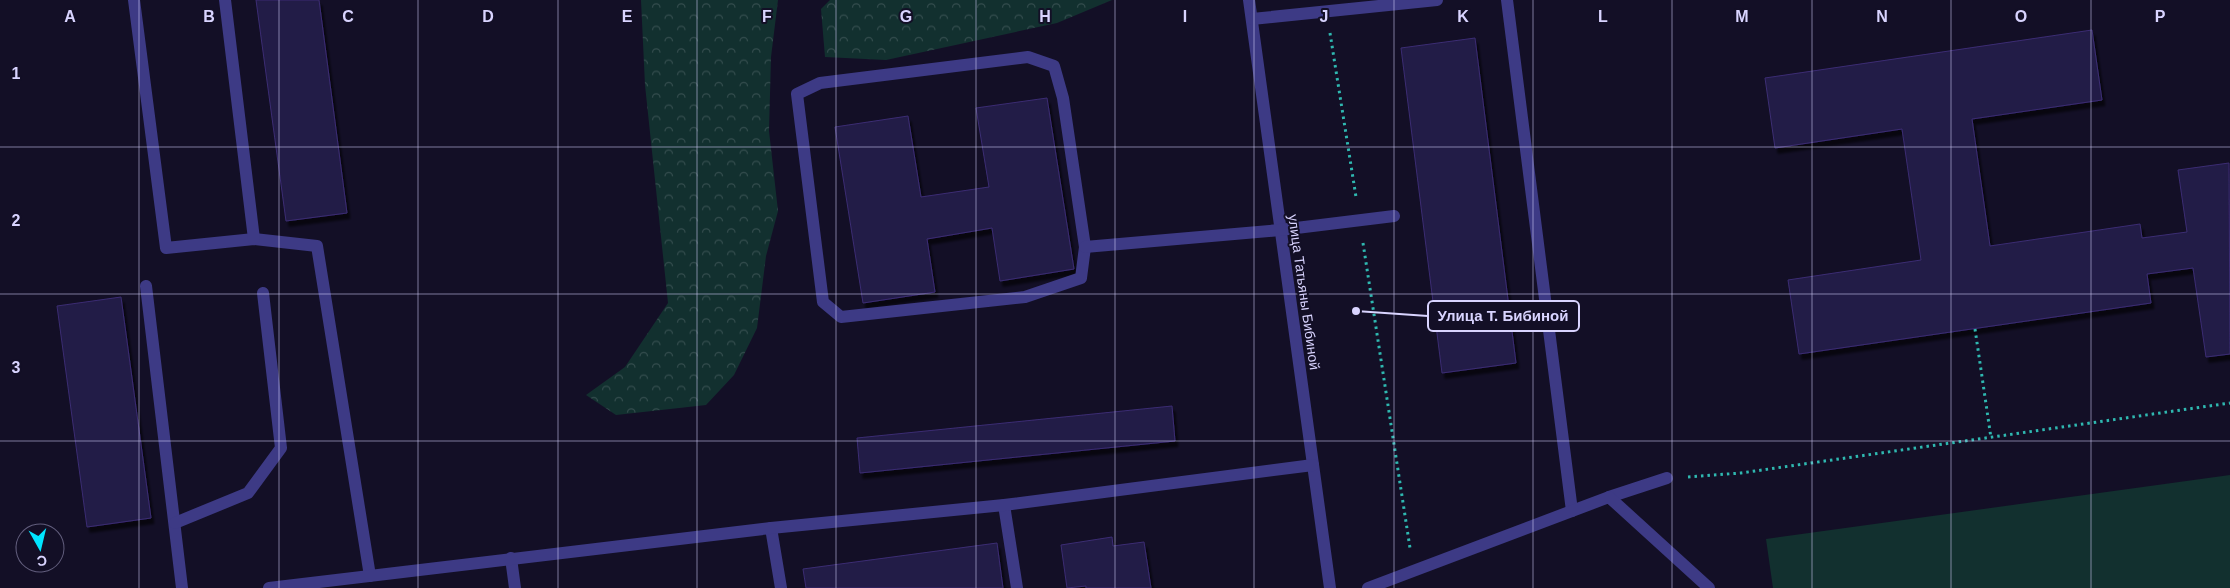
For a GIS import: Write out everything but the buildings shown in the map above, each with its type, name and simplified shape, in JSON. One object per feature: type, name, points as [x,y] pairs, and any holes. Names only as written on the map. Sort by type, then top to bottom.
[{"type":"street","points":[[134,0],[166,248],[254,239],[317,246],[370,576]]},
{"type":"street","points":[[225,0],[254,239]]},
{"type":"street","name":"улица Татьяны Бибиной","points":[[1249,0],[1330,588]]},
{"type":"street","points":[[1252,19],[1437,0]]},
{"type":"street","points":[[1507,0],[1572,511]]},
{"type":"street","points":[[1028,57],[1054,66],[1063,98],[1085,248],[1081,278],[1025,297],[841,317],[823,302],[796,94],[820,83],[1028,57]]},
{"type":"street","points":[[1085,248],[1280,230],[1394,216]]},
{"type":"street","points":[[146,286],[182,588]]},
{"type":"street","points":[[174,523],[248,493],[281,448],[263,294]]},
{"type":"street","points":[[269,588],[327,584],[370,576],[511,558],[771,528],[1004,505],[1313,465]]},
{"type":"street","points":[[1368,588],[1609,497],[1667,478]]},
{"type":"street","points":[[1609,497],[1709,588]]},
{"type":"street","points":[[1004,505],[1017,588]]},
{"type":"street","points":[[771,528],[781,588]]},
{"type":"street","points":[[511,558],[515,588]]},
{"type":"path","points":[[1327,11],[1414,572]]},
{"type":"path","points":[[1975,329],[1991,438]]},
{"type":"path","points":[[1667,478],[1741,474],[2230,403]]},
{"type":"green space","points":[[641,0],[778,0],[771,57],[769,131],[778,211],[766,256],[757,328],[734,375],[706,405],[616,415],[586,395],[625,367],[668,303],[645,85]]},
{"type":"green space","points":[[830,0],[1112,0],[1057,23],[886,60],[825,57],[821,9]]},
{"type":"green space","points":[[2230,475],[2230,588],[1773,588],[1766,539]]},
{"type":"place","name":"Улица Т. Бибиной","points":[[1356,311]]}]
